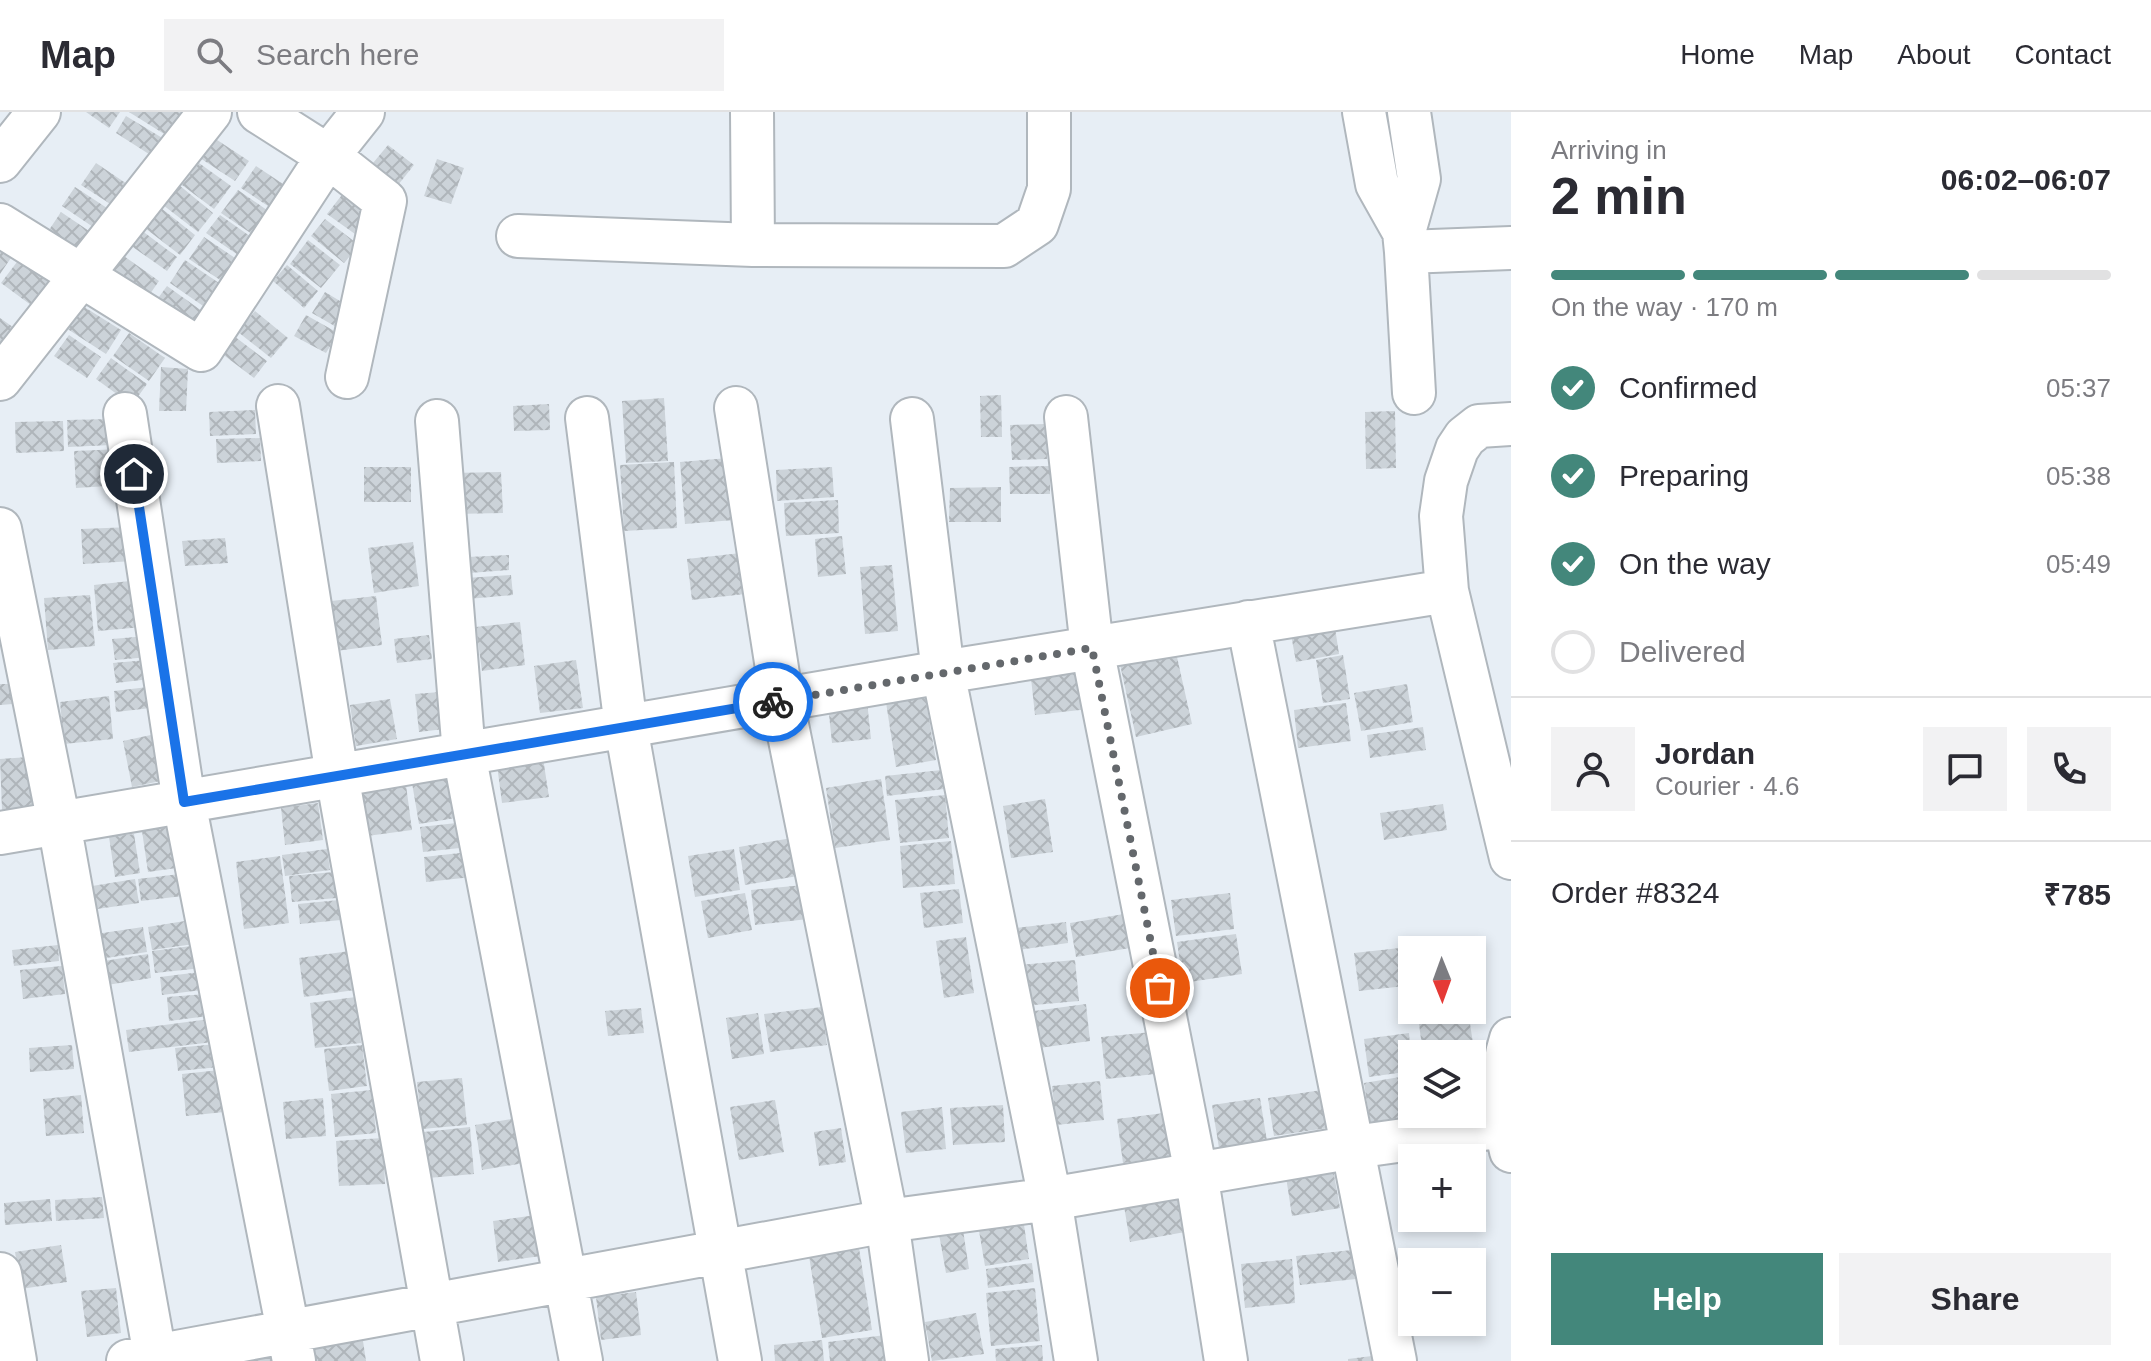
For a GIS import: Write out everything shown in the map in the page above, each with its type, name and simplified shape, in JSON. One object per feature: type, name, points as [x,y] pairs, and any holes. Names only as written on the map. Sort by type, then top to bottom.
[{"type":"street","points":[[0,161],[39,112]]},
{"type":"street","points":[[0,379],[210,112]]},
{"type":"street","points":[[259,112],[328,156],[385,201],[347,377]]},
{"type":"street","points":[[0,225],[201,350],[328,156],[363,112]]},
{"type":"street","points":[[752,112],[753,245]]},
{"type":"street","points":[[518,236],[753,245],[1004,246],[1037,224],[1045,201],[1049,189],[1049,112]]},
{"type":"street","points":[[1364,112],[1377,184],[1405,242]]},
{"type":"street","points":[[1409,112],[1419,179],[1405,242],[1414,393]]},
{"type":"street","points":[[1405,242],[1511,248]]},
{"type":"street","points":[[278,406],[337,775],[442,1361]]},
{"type":"street","points":[[736,408],[782,700],[887,1221],[907,1361]]},
{"type":"street","points":[[125,414],[184,802],[292,1345]]},
{"type":"street","points":[[1066,417],[1092,648],[1196,1173],[1226,1361]]},
{"type":"street","points":[[587,418],[626,727],[740,1361]]},
{"type":"street","points":[[912,419],[943,672],[1050,1199],[1076,1361]]},
{"type":"street","points":[[437,421],[464,754],[581,1361]]},
{"type":"street","points":[[1511,424],[1479,426],[1465,437],[1457,449],[1446,481],[1441,516],[1447,591],[1511,858]]},
{"type":"street","points":[[0,529],[59,823],[147,1360],[292,1345],[433,1306],[887,1221],[1050,1199],[1354,1147],[1509,1135],[1502,1066],[1511,1039]]},
{"type":"street","points":[[0,833],[943,672],[1447,591]]},
{"type":"street","points":[[1248,622],[1395,1361]]},
{"type":"street","points":[[0,1274],[15,1361]]},
{"type":"building","points":[[86,112],[120,112],[109,128]]},
{"type":"building","points":[[129,112],[179,112],[183,114],[169,137]]},
{"type":"building","points":[[126,116],[164,139],[152,156],[116,133]]},
{"type":"building","points":[[211,136],[249,161],[235,181],[197,156]]},
{"type":"building","points":[[388,145],[414,165],[394,190],[368,169]]},
{"type":"building","points":[[437,159],[464,168],[451,204],[424,196]]},
{"type":"building","points":[[96,163],[130,186],[115,207],[81,185]]},
{"type":"building","points":[[199,163],[231,186],[214,209],[182,185]]},
{"type":"building","points":[[256,166],[292,190],[277,212],[241,188]]},
{"type":"building","points":[[179,185],[213,213],[198,232],[163,205]]},
{"type":"building","points":[[75,187],[110,210],[96,229],[62,206]]},
{"type":"building","points":[[238,190],[274,215],[258,238],[221,213]]},
{"type":"building","points":[[345,191],[379,216],[362,239],[327,214]]},
{"type":"building","points":[[161,208],[195,235],[180,255],[145,228]]},
{"type":"building","points":[[61,212],[92,233],[78,253],[47,233]]},
{"type":"building","points":[[220,215],[254,239],[241,257],[206,233]]},
{"type":"building","points":[[325,219],[359,245],[344,263],[311,236]]},
{"type":"building","points":[[141,230],[177,257],[167,271],[130,245]]},
{"type":"building","points":[[0,237],[17,249],[0,274]]},
{"type":"building","points":[[204,237],[238,260],[223,282],[189,259]]},
{"type":"building","points":[[308,240],[340,265],[321,288],[290,264]]},
{"type":"building","points":[[121,254],[159,281],[143,304],[105,277]]},
{"type":"building","points":[[20,258],[54,283],[35,308],[1,283]]},
{"type":"building","points":[[185,260],[222,285],[206,308],[170,283]]},
{"type":"building","points":[[287,265],[318,291],[304,308],[273,281]]},
{"type":"building","points":[[167,286],[202,311],[185,334],[150,309]]},
{"type":"building","points":[[325,292],[350,307],[338,328],[312,313]]},
{"type":"building","points":[[81,305],[121,330],[106,354],[66,328]]},
{"type":"building","points":[[255,311],[288,338],[271,358],[238,332]]},
{"type":"building","points":[[306,315],[338,333],[326,353],[294,336]]},
{"type":"building","points":[[0,318],[20,332],[0,347]]},
{"type":"building","points":[[129,333],[165,358],[149,381],[113,356]]},
{"type":"building","points":[[230,333],[267,361],[254,378],[217,350]]},
{"type":"building","points":[[69,335],[101,357],[87,378],[54,356]]},
{"type":"building","points":[[111,358],[147,384],[132,405],[96,379]]},
{"type":"building","points":[[161,367],[188,369],[186,411],[159,411]]},
{"type":"building","points":[[1001,395],[1002,437],[981,437],[980,396]]},
{"type":"building","points":[[664,398],[668,461],[626,463],[622,401]]},
{"type":"building","points":[[549,404],[550,430],[514,431],[513,406]]},
{"type":"building","points":[[255,410],[256,434],[210,436],[209,412]]},
{"type":"building","points":[[1395,411],[1396,468],[1366,469],[1365,412]]},
{"type":"building","points":[[111,419],[112,445],[68,447],[67,420]]},
{"type":"building","points":[[63,421],[64,451],[16,453],[15,422]]},
{"type":"building","points":[[1046,424],[1047,459],[1012,460],[1010,425]]},
{"type":"building","points":[[260,438],[261,461],[217,463],[216,439]]},
{"type":"building","points":[[122,449],[124,485],[76,488],[74,451]]},
{"type":"building","points":[[729,458],[734,520],[685,524],[680,462]]},
{"type":"building","points":[[674,462],[677,528],[624,531],[620,465]]},
{"type":"building","points":[[1050,466],[1050,494],[1010,494],[1009,467]]},
{"type":"building","points":[[364,467],[411,467],[411,502],[364,502]]},
{"type":"building","points":[[832,467],[834,497],[777,501],[776,470]]},
{"type":"building","points":[[501,472],[503,513],[453,514],[452,473]]},
{"type":"building","points":[[1001,487],[1001,522],[949,522],[950,488]]},
{"type":"building","points":[[838,500],[839,533],[786,536],[784,503]]},
{"type":"building","points":[[132,527],[134,561],[83,564],[81,529]]},
{"type":"building","points":[[842,536],[846,574],[818,577],[815,539]]},
{"type":"building","points":[[225,538],[228,563],[185,566],[182,541]]},
{"type":"building","points":[[413,542],[419,586],[374,593],[368,548]]},
{"type":"building","points":[[741,553],[745,594],[692,600],[687,559]]},
{"type":"building","points":[[509,555],[509,570],[469,573],[468,557]]},
{"type":"building","points":[[892,565],[898,631],[865,634],[860,567]]},
{"type":"building","points":[[511,575],[513,595],[468,599],[466,578]]},
{"type":"building","points":[[139,580],[143,627],[98,631],[94,585]]},
{"type":"building","points":[[90,595],[95,646],[48,650],[44,598]]},
{"type":"building","points":[[376,596],[382,645],[328,652],[322,602]]},
{"type":"building","points":[[1334,621],[1339,654],[1296,662],[1290,629]]},
{"type":"building","points":[[520,622],[525,665],[482,671],[476,627]]},
{"type":"building","points":[[429,635],[432,659],[397,663],[394,639]]},
{"type":"building","points":[[147,636],[149,657],[115,660],[112,639]]},
{"type":"building","points":[[1175,648],[1192,724],[1136,737],[1119,660]]},
{"type":"building","points":[[1343,655],[1350,699],[1323,703],[1316,660]]},
{"type":"building","points":[[147,660],[150,679],[116,683],[113,663]]},
{"type":"building","points":[[576,660],[583,708],[540,713],[534,666]]},
{"type":"building","points":[[1083,663],[1089,709],[1035,715],[1030,669]]},
{"type":"building","points":[[0,684],[11,684],[13,704],[0,705]]},
{"type":"building","points":[[1407,684],[1413,722],[1361,731],[1354,693]]},
{"type":"building","points":[[148,687],[151,708],[116,712],[114,691]]},
{"type":"building","points":[[924,690],[936,760],[896,767],[885,696]]},
{"type":"building","points":[[440,692],[444,729],[419,732],[415,694]]},
{"type":"building","points":[[109,696],[113,739],[64,744],[60,702]]},
{"type":"building","points":[[390,699],[397,739],[356,746],[350,705]]},
{"type":"building","points":[[867,701],[871,739],[832,743],[828,705]]},
{"type":"building","points":[[1346,703],[1351,741],[1298,748],[1294,710]]},
{"type":"building","points":[[1423,727],[1426,750],[1370,758],[1367,735]]},
{"type":"building","points":[[160,733],[170,779],[132,787],[123,741]]},
{"type":"building","points":[[29,757],[33,807],[2,810],[0,759]]},
{"type":"building","points":[[543,758],[549,797],[502,803],[497,765]]},
{"type":"building","points":[[942,770],[944,789],[887,796],[885,776]]},
{"type":"building","points":[[456,776],[462,817],[419,824],[412,783]]},
{"type":"building","points":[[881,779],[890,840],[835,848],[826,788]]},
{"type":"building","points":[[406,785],[412,830],[367,836],[361,792]]},
{"type":"building","points":[[945,795],[949,838],[900,843],[895,800]]},
{"type":"building","points":[[1045,799],[1053,852],[1011,858],[1003,806]]},
{"type":"building","points":[[318,803],[323,840],[285,845],[281,808]]},
{"type":"building","points":[[1443,804],[1447,830],[1384,840],[1380,813]]},
{"type":"building","points":[[466,822],[469,847],[423,852],[420,827]]},
{"type":"building","points":[[179,826],[184,867],[148,872],[142,831]]},
{"type":"building","points":[[134,834],[140,873],[115,877],[109,837]]},
{"type":"building","points":[[792,838],[798,876],[745,885],[739,847]]},
{"type":"building","points":[[951,841],[955,884],[903,888],[900,846]]},
{"type":"building","points":[[327,849],[330,870],[285,876],[282,855]]},
{"type":"building","points":[[734,849],[740,890],[695,897],[688,856]]},
{"type":"building","points":[[469,852],[472,877],[426,882],[424,857]]},
{"type":"building","points":[[280,856],[289,923],[244,929],[236,862]]},
{"type":"building","points":[[334,872],[336,898],[292,902],[289,876]]},
{"type":"building","points":[[188,873],[191,895],[141,901],[138,879]]},
{"type":"building","points":[[135,879],[139,903],[90,910],[86,887]]},
{"type":"building","points":[[804,885],[808,919],[755,925],[751,890]]},
{"type":"building","points":[[959,889],[963,923],[924,928],[920,893]]},
{"type":"building","points":[[745,893],[752,930],[708,938],[701,901]]},
{"type":"building","points":[[1230,893],[1234,929],[1176,936],[1171,900]]},
{"type":"building","points":[[339,900],[341,920],[300,924],[298,904]]},
{"type":"building","points":[[1130,913],[1136,947],[1076,957],[1070,923]]},
{"type":"building","points":[[197,919],[201,943],[152,950],[148,927]]},
{"type":"building","points":[[1066,922],[1068,943],[1011,951],[1008,929]]},
{"type":"building","points":[[143,927],[147,952],[99,959],[96,934]]},
{"type":"building","points":[[1236,934],[1242,974],[1183,983],[1177,942]]},
{"type":"building","points":[[966,937],[974,993],[944,998],[936,941]]},
{"type":"building","points":[[58,945],[59,961],[14,966],[12,950]]},
{"type":"building","points":[[199,945],[202,968],[155,973],[152,951]]},
{"type":"building","points":[[1398,948],[1398,987],[1359,991],[1354,953]]},
{"type":"building","points":[[350,951],[355,990],[304,997],[299,958]]},
{"type":"building","points":[[148,954],[151,978],[107,985],[104,961]]},
{"type":"building","points":[[1075,960],[1079,1001],[1023,1006],[1019,965]]},
{"type":"building","points":[[62,966],[65,994],[23,999],[20,970]]},
{"type":"building","points":[[200,972],[202,990],[162,995],[160,977]]},
{"type":"building","points":[[206,994],[208,1016],[169,1021],[167,997]]},
{"type":"building","points":[[356,997],[361,1043],[315,1048],[310,1003]]},
{"type":"building","points":[[1086,1004],[1090,1041],[1039,1048],[1034,1011]]},
{"type":"building","points":[[822,1007],[827,1045],[770,1052],[764,1014]]},
{"type":"building","points":[[641,1008],[644,1033],[608,1036],[605,1011]]},
{"type":"building","points":[[758,1013],[764,1054],[732,1059],[726,1018]]},
{"type":"building","points":[[210,1019],[213,1042],[129,1052],[126,1030]]},
{"type":"building","points":[[1419,1024],[1470,1024],[1472,1040],[1421,1040]]},
{"type":"building","points":[[1152,1032],[1156,1074],[1106,1079],[1101,1037]]},
{"type":"building","points":[[1409,1033],[1410,1040],[1398,1040],[1398,1073],[1369,1077],[1364,1039]]},
{"type":"building","points":[[217,1044],[219,1067],[178,1071],[175,1048]]},
{"type":"building","points":[[72,1045],[74,1069],[30,1072],[29,1048]]},
{"type":"building","points":[[362,1045],[367,1086],[329,1091],[324,1049]]},
{"type":"building","points":[[220,1070],[224,1112],[186,1116],[182,1074]]},
{"type":"building","points":[[1398,1077],[1398,1118],[1370,1122],[1364,1083]]},
{"type":"building","points":[[462,1078],[467,1125],[422,1129],[417,1082]]},
{"type":"building","points":[[1100,1081],[1104,1120],[1056,1125],[1052,1086]]},
{"type":"building","points":[[372,1090],[376,1133],[335,1137],[331,1094]]},
{"type":"building","points":[[1322,1090],[1327,1128],[1274,1136],[1268,1098]]},
{"type":"building","points":[[81,1095],[84,1133],[46,1136],[43,1099]]},
{"type":"building","points":[[323,1098],[326,1136],[286,1139],[283,1102]]},
{"type":"building","points":[[1260,1098],[1267,1141],[1219,1148],[1212,1105]]},
{"type":"building","points":[[775,1100],[784,1152],[739,1160],[730,1107]]},
{"type":"building","points":[[1003,1105],[1005,1142],[953,1145],[950,1108]]},
{"type":"building","points":[[942,1107],[946,1149],[906,1153],[901,1112]]},
{"type":"building","points":[[1164,1113],[1170,1156],[1123,1163],[1117,1119]]},
{"type":"building","points":[[518,1118],[524,1163],[482,1170],[475,1125]]},
{"type":"building","points":[[470,1127],[474,1174],[428,1178],[424,1132]]},
{"type":"building","points":[[841,1128],[846,1162],[819,1166],[814,1132]]},
{"type":"building","points":[[383,1138],[385,1184],[339,1186],[336,1141]]},
{"type":"building","points":[[1333,1169],[1340,1208],[1292,1216],[1286,1177]]},
{"type":"building","points":[[102,1197],[104,1218],[56,1221],[55,1200]]},
{"type":"building","points":[[1179,1197],[1185,1232],[1130,1242],[1124,1206]]},
{"type":"building","points":[[50,1199],[52,1221],[5,1225],[4,1203]]},
{"type":"building","points":[[536,1215],[541,1256],[498,1262],[493,1221]]},
{"type":"building","points":[[1023,1218],[1029,1259],[985,1266],[978,1225]]},
{"type":"building","points":[[963,1230],[969,1269],[946,1273],[939,1234]]},
{"type":"building","points":[[61,1245],[67,1282],[21,1289],[15,1252]]},
{"type":"building","points":[[859,1248],[872,1330],[822,1338],[809,1256]]},
{"type":"building","points":[[1352,1250],[1356,1279],[1300,1285],[1296,1256]]},
{"type":"building","points":[[1292,1259],[1295,1303],[1245,1308],[1241,1264]]},
{"type":"building","points":[[1032,1263],[1034,1282],[988,1288],[986,1269]]},
{"type":"building","points":[[116,1288],[121,1333],[87,1337],[81,1291]]},
{"type":"building","points":[[1035,1288],[1040,1341],[991,1346],[986,1293]]},
{"type":"building","points":[[636,1292],[641,1335],[601,1340],[596,1297]]},
{"type":"building","points":[[976,1313],[984,1354],[932,1361],[925,1322]]},
{"type":"building","points":[[886,1335],[889,1361],[830,1361],[828,1342]]},
{"type":"building","points":[[822,1340],[824,1361],[775,1361],[774,1345]]},
{"type":"building","points":[[363,1341],[366,1361],[316,1361],[314,1347]]},
{"type":"building","points":[[1042,1345],[1043,1361],[996,1361],[995,1349]]},
{"type":"building","points":[[270,1353],[271,1361],[232,1361]]},
{"type":"building","points":[[1372,1356],[1372,1361],[1348,1361],[1348,1359]]},
{"type":"way so far","points":[[773,702],[1092,648],[1160,988]]},
{"type":"route","points":[[134,474],[184,802],[773,702]]}]
